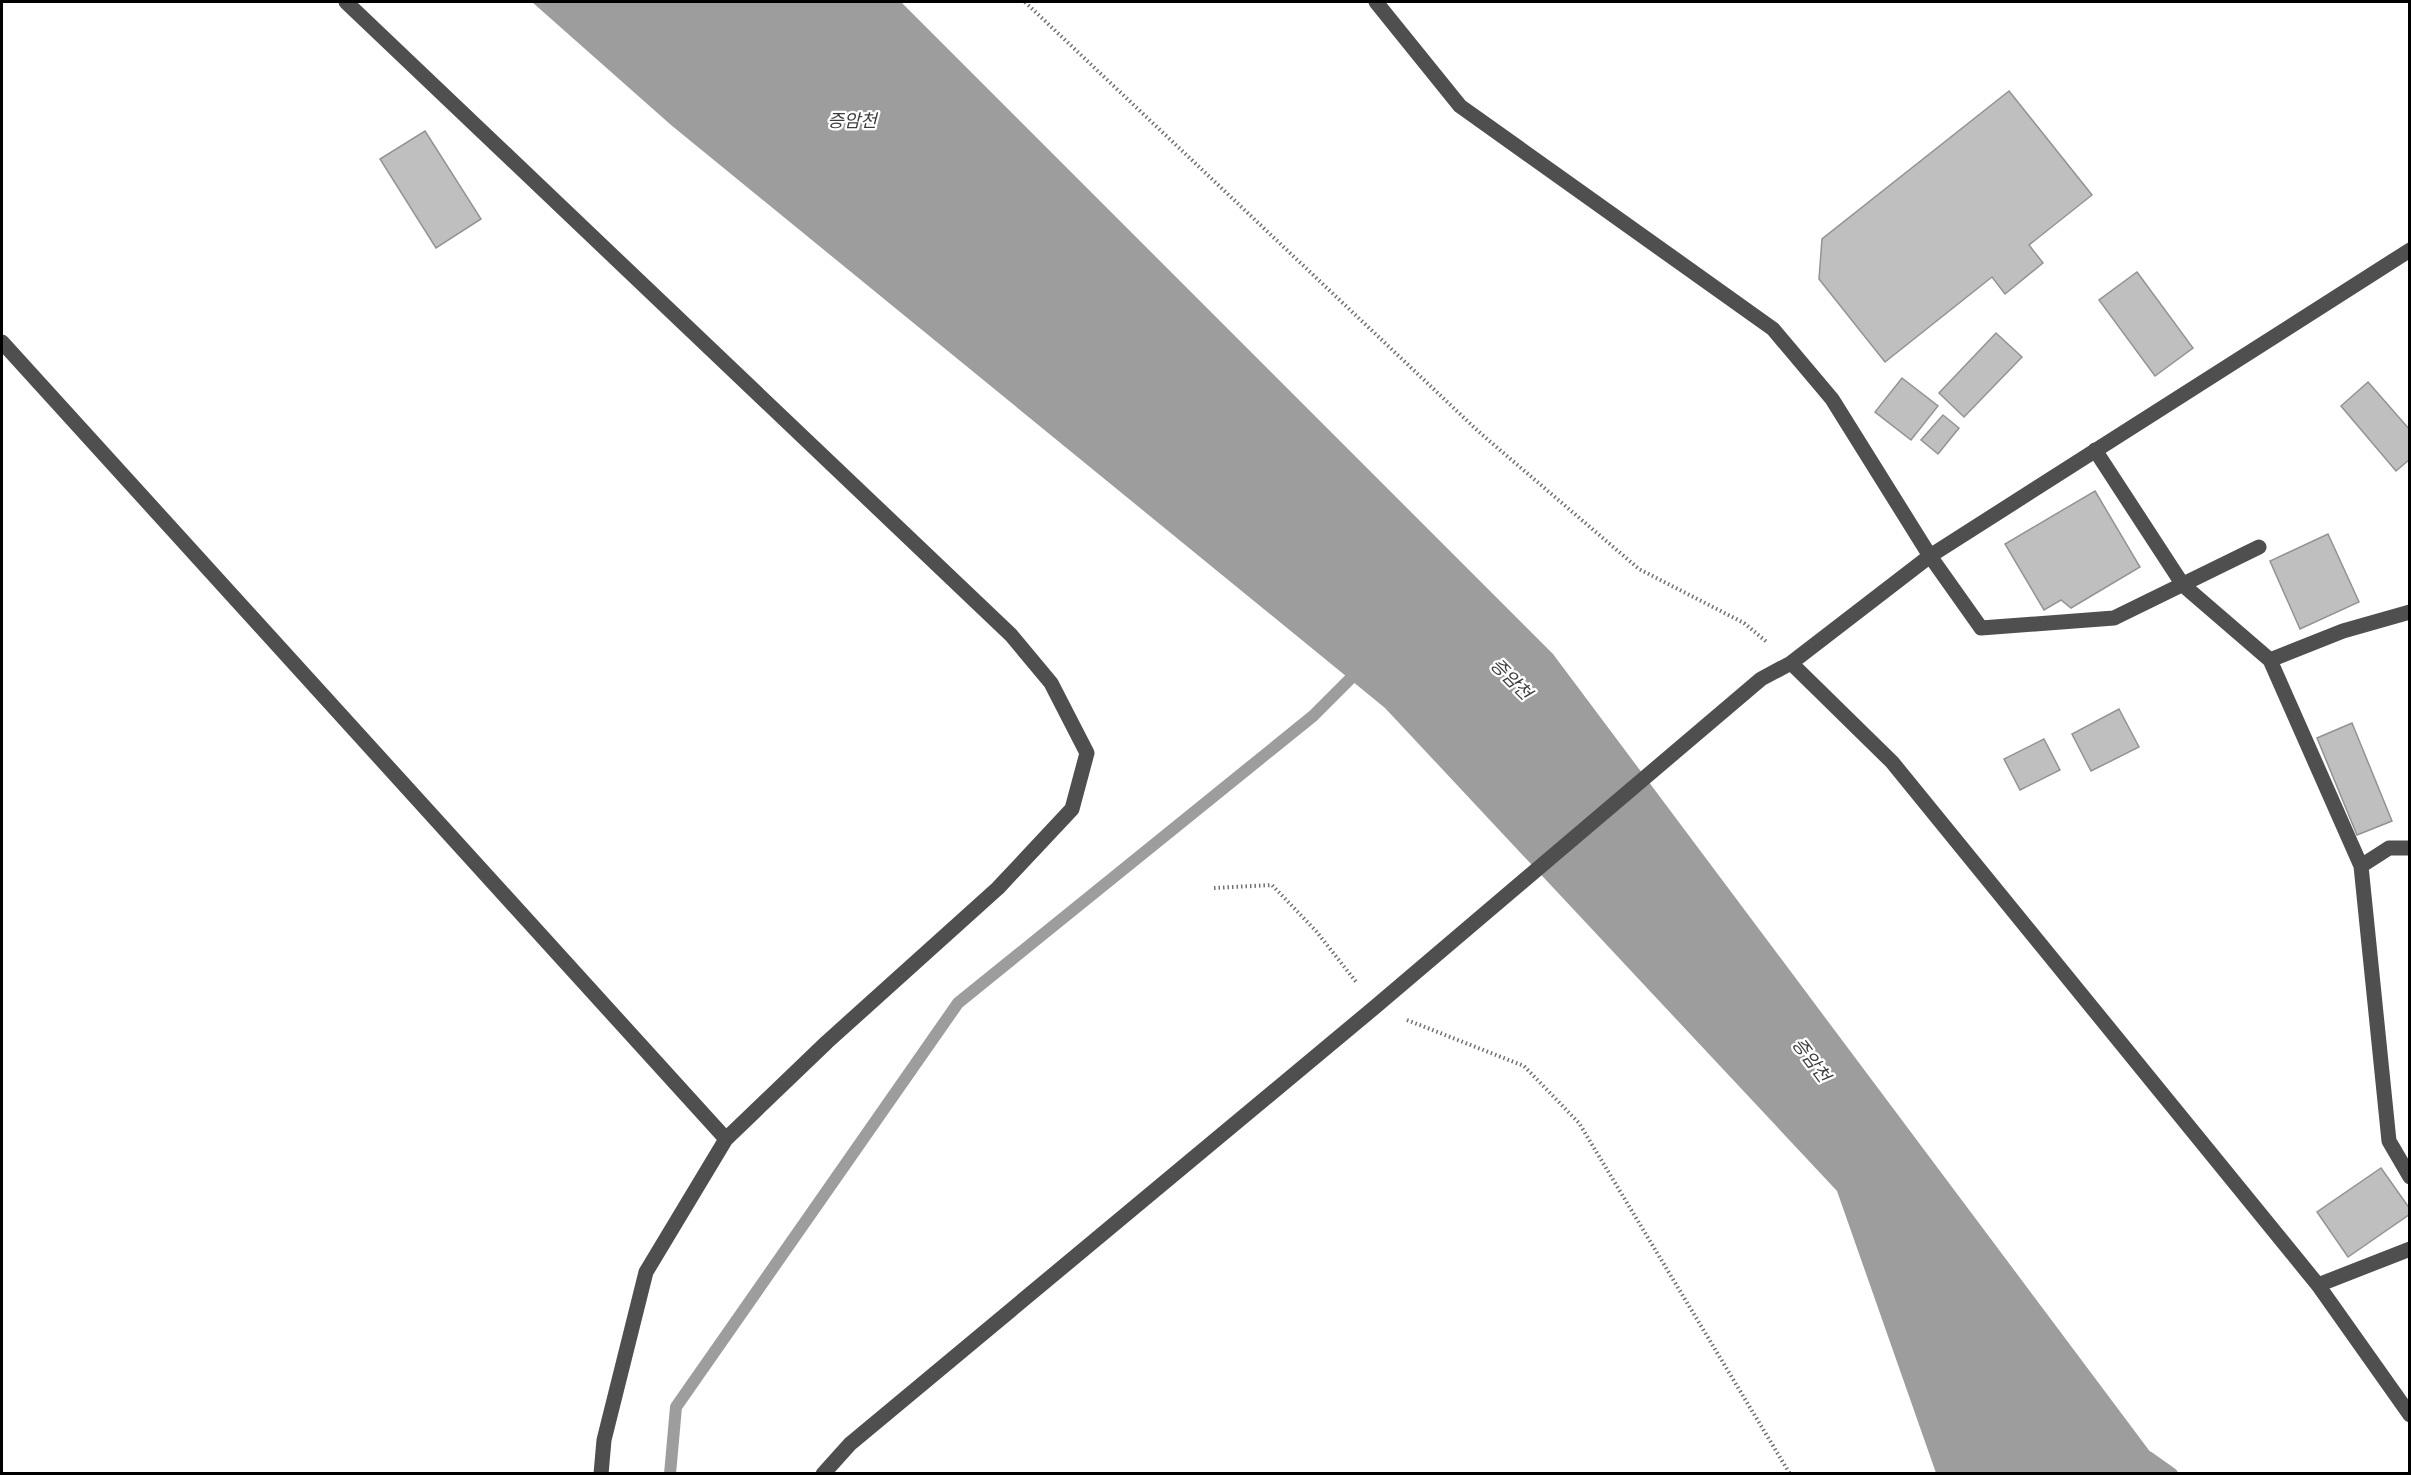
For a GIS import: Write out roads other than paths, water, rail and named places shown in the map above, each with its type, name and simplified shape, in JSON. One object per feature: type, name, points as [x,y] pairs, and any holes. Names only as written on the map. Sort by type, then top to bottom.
[{"type":"street","points":[[346,2],[1011,635],[1051,683],[1087,753],[1072,809],[998,888],[827,1042],[726,1139],[646,1272],[604,1440],[601,1473]]},
{"type":"street","points":[[1376,2],[1460,106],[1773,329],[1832,399],[1930,556],[1981,628],[2114,618],[2259,547]]},
{"type":"street","points":[[823,1473],[849,1444],[1375,1007],[1761,679],[1791,663],[1930,556],[2409,250]]},
{"type":"street","points":[[2,342],[726,1139]]},
{"type":"street","points":[[2095,450],[2183,585],[2270,660],[2361,866],[2389,1141],[2409,1177]]},
{"type":"street","points":[[2270,660],[2343,631],[2409,612]]},
{"type":"street","points":[[1791,663],[1892,762],[2318,1285],[2409,1415]]},
{"type":"street","points":[[2361,866],[2389,848],[2409,848]]},
{"type":"street","points":[[2318,1285],[2409,1249]]},
{"type":"water","name":"증암천","points":[[532,2],[901,2],[1553,654],[2166,1473],[1936,1473],[1837,1191],[1385,708],[671,125]]},
{"type":"waterway","points":[[670,1474],[676,1407],[958,1003],[1313,716],[1360,669]]},
{"type":"waterway","points":[[2148,1457],[2172,1474]]}]
